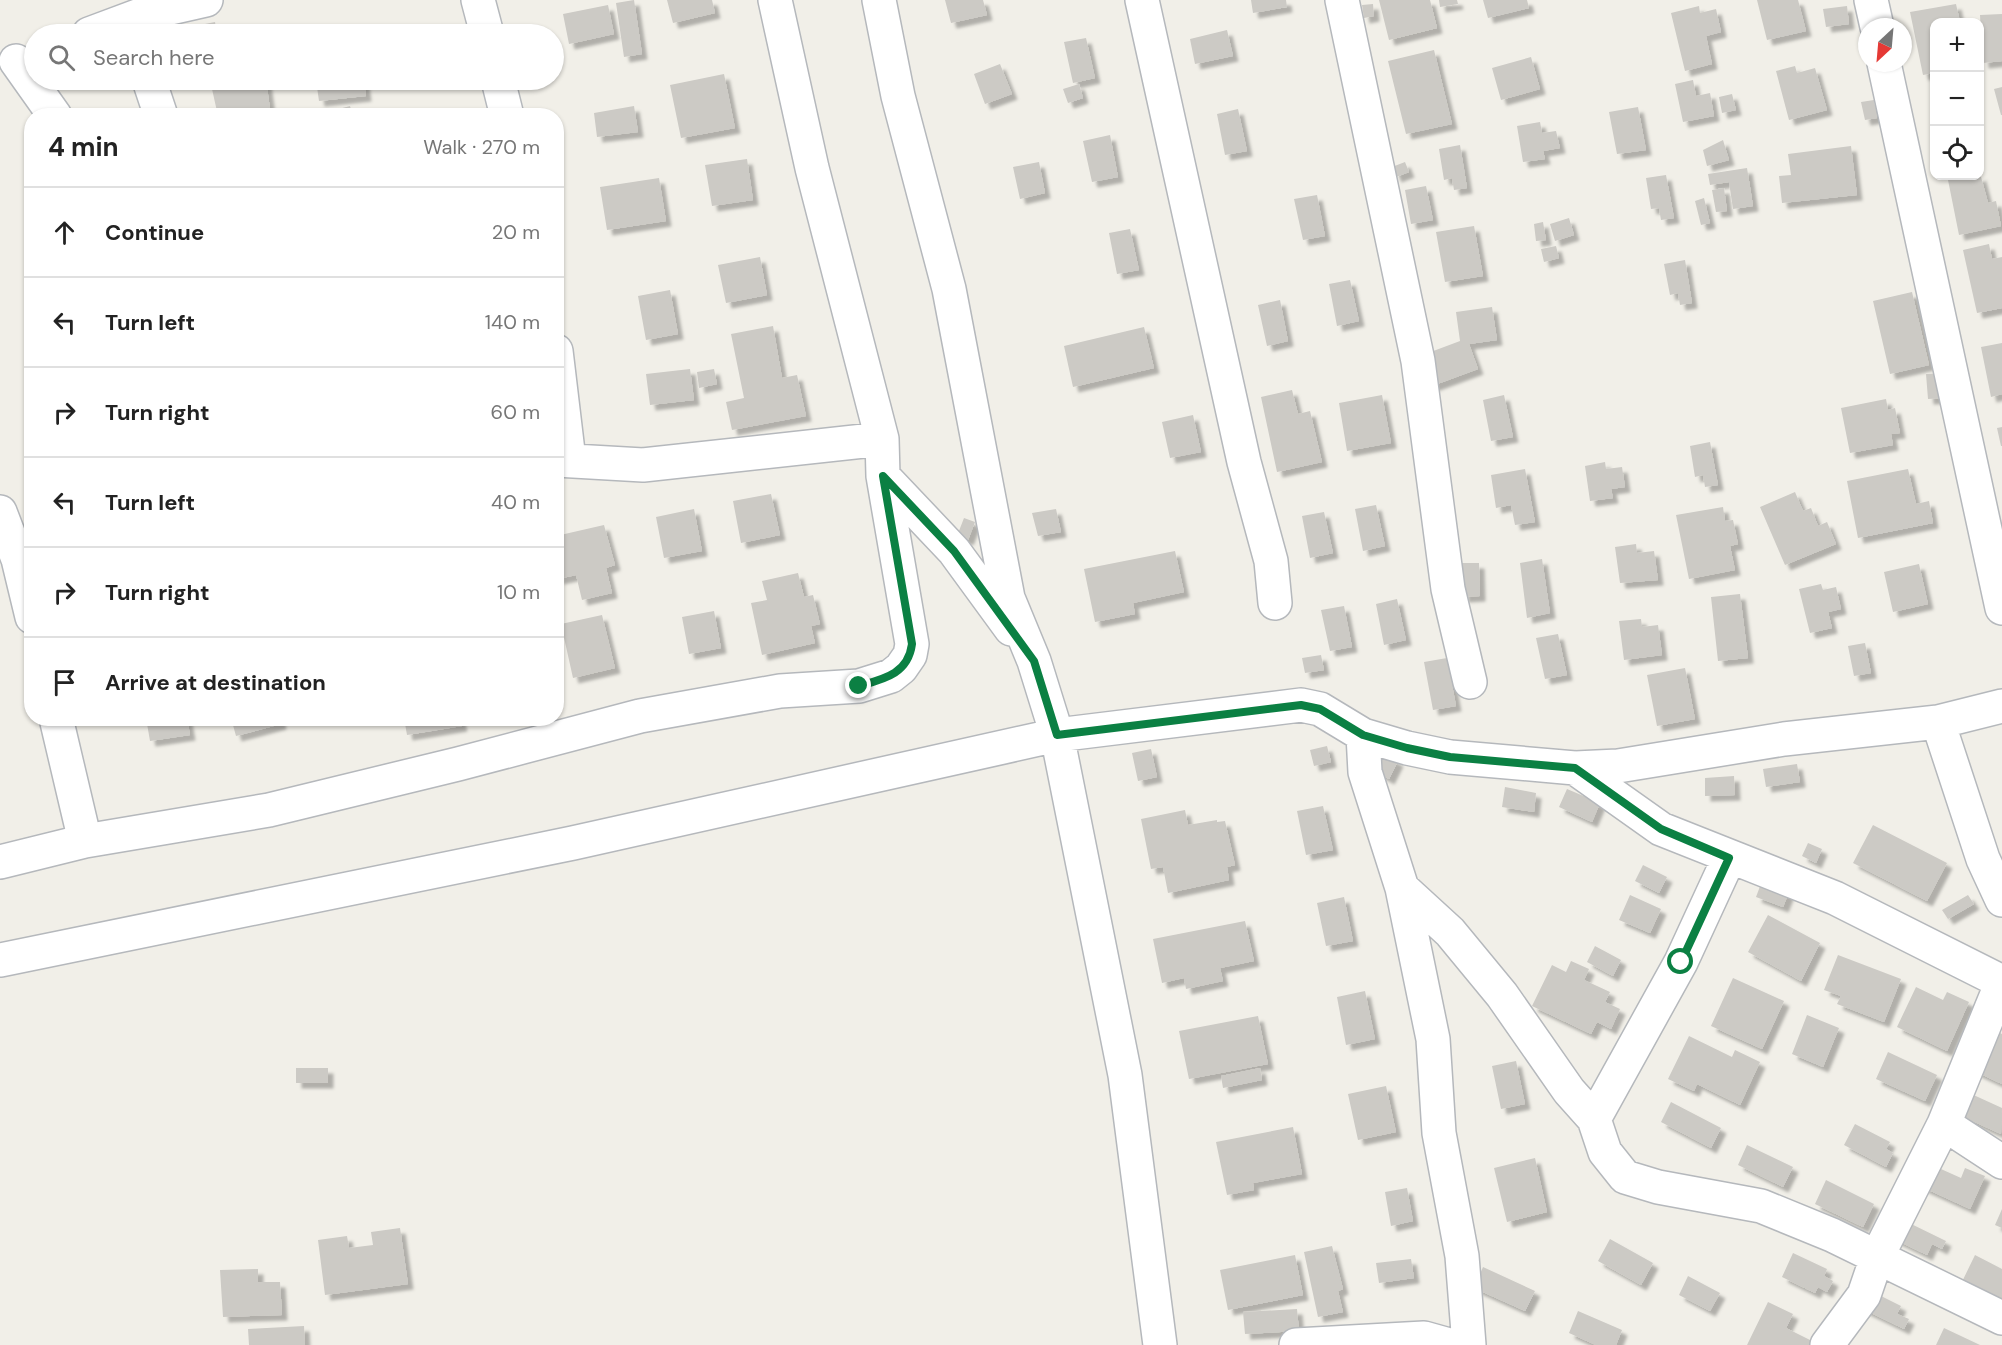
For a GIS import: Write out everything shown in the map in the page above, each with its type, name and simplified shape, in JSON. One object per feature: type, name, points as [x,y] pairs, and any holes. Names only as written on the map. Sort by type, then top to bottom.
[{"type":"street","points":[[144,24],[206,0]]},
{"type":"street","points":[[478,0],[484,24]]},
{"type":"street","points":[[0,862],[85,841],[269,810],[458,764],[640,716],[780,691],[859,686],[891,676],[901,668],[910,655],[912,644],[883,476],[882,439],[812,168],[775,0]]},
{"type":"street","points":[[879,0],[898,96],[949,289],[1008,598],[1034,661],[1057,735],[1125,1075],[1160,1345]]},
{"type":"street","points":[[1142,0],[1244,462],[1271,561],[1275,603]]},
{"type":"street","points":[[1342,0],[1418,361],[1448,589],[1470,682]]},
{"type":"street","points":[[1871,0],[1875,18]]},
{"type":"street","points":[[1886,72],[2002,608]]},
{"type":"street","points":[[38,90],[50,108]]},
{"type":"street","points":[[152,90],[158,108]]},
{"type":"street","points":[[500,90],[505,108]]},
{"type":"street","points":[[564,460],[643,465],[882,439]]},
{"type":"street","points":[[883,476],[954,551],[1034,661]]},
{"type":"street","points":[[0,512],[24,588]]},
{"type":"street","points":[[0,960],[573,843],[1057,735],[1301,705],[1320,709],[1363,735],[1450,757],[1575,768],[1618,766],[1784,739],[1938,723],[2002,706]]},
{"type":"street","points":[[1938,723],[1983,859],[2002,900]]},
{"type":"street","points":[[58,726],[85,841]]},
{"type":"street","points":[[1363,735],[1365,772],[1402,888],[1433,1039],[1439,1133],[1462,1256],[1469,1345]]},
{"type":"street","points":[[1575,768],[1661,829],[1729,858],[1835,898],[2002,982],[1944,1124],[1877,1257],[1864,1295],[1827,1345]]},
{"type":"street","points":[[1594,1119],[1681,962],[1729,858]]},
{"type":"street","points":[[1402,888],[1450,932],[1502,995],[1569,1092],[1594,1119],[1605,1152],[1625,1177],[1658,1188],[1761,1206],[1832,1234],[2002,1318]]},
{"type":"street","points":[[1944,1124],[2002,1162]]},
{"type":"street","points":[[1296,1345],[1424,1338],[1449,1345]]},
{"type":"building","points":[[634,0],[642,54],[624,57],[616,3]]},
{"type":"building","points":[[667,0],[712,0],[715,13],[673,23]]},
{"type":"building","points":[[945,0],[983,0],[987,15],[951,23]]},
{"type":"building","points":[[1251,0],[1286,0],[1287,7],[1253,13]]},
{"type":"building","points":[[1379,0],[1430,0],[1437,28],[1389,40]]},
{"type":"building","points":[[1439,0],[1457,0],[1458,4],[1440,7]]},
{"type":"building","points":[[1483,0],[1527,0],[1529,8],[1488,18]]},
{"type":"building","points":[[1757,0],[1798,0],[1806,31],[1767,40]]},
{"type":"building","points":[[1373,4],[1374,16],[1364,18],[1362,5]]},
{"type":"building","points":[[1956,4],[1959,18],[1930,18],[1930,74],[1923,75],[1910,12]]},
{"type":"building","points":[[608,5],[614,34],[569,44],[563,14]]},
{"type":"building","points":[[1699,6],[1700,13],[1716,9],[1721,32],[1706,36],[1712,64],[1685,71],[1671,13]]},
{"type":"building","points":[[1847,6],[1849,24],[1826,27],[1823,9]]},
{"type":"building","points":[[2002,14],[2002,61],[1984,63],[1984,18],[1980,18],[1980,15]]},
{"type":"building","points":[[1227,30],[1233,56],[1195,64],[1190,39]]},
{"type":"building","points":[[1086,38],[1095,78],[1073,83],[1064,42]]},
{"type":"building","points":[[1434,50],[1452,124],[1406,134],[1388,61]]},
{"type":"building","points":[[1531,57],[1540,89],[1501,100],[1492,68]]},
{"type":"building","points":[[1000,64],[1012,94],[985,104],[974,74]]},
{"type":"building","points":[[1795,66],[1797,73],[1815,68],[1827,110],[1789,120],[1776,71]]},
{"type":"building","points":[[724,74],[735,128],[681,138],[670,85]]},
{"type":"building","points":[[1693,80],[1696,96],[1710,93],[1714,116],[1683,122],[1675,84]]},
{"type":"building","points":[[1079,84],[1083,98],[1068,103],[1063,89]]},
{"type":"building","points":[[2002,87],[2002,115],[2001,115],[1994,89]]},
{"type":"building","points":[[212,90],[267,90],[270,108],[216,108]]},
{"type":"building","points":[[317,90],[365,90],[366,96],[319,101]]},
{"type":"building","points":[[1732,94],[1736,110],[1722,113],[1719,97]]},
{"type":"building","points":[[1874,100],[1877,118],[1865,120],[1861,102]]},
{"type":"building","points":[[634,106],[638,132],[597,137],[594,113]]},
{"type":"building","points":[[1638,107],[1646,150],[1617,154],[1609,112]]},
{"type":"building","points":[[1238,109],[1247,151],[1225,155],[1217,114]]},
{"type":"building","points":[[1540,122],[1542,133],[1556,131],[1560,148],[1543,151],[1545,159],[1523,162],[1517,126]]},
{"type":"building","points":[[1110,135],[1118,177],[1092,182],[1083,141]]},
{"type":"building","points":[[1723,140],[1729,160],[1707,166],[1703,150]]},
{"type":"building","points":[[1460,145],[1467,188],[1454,190],[1452,178],[1444,180],[1439,149]]},
{"type":"building","points":[[1851,146],[1857,195],[1782,203],[1779,176],[1791,175],[1788,154]]},
{"type":"building","points":[[747,159],[753,200],[712,206],[705,165]]},
{"type":"building","points":[[1039,162],[1045,193],[1020,199],[1013,167]]},
{"type":"building","points":[[1405,162],[1409,172],[1396,177],[1392,167]]},
{"type":"building","points":[[1747,168],[1753,206],[1733,209],[1729,182],[1710,185],[1708,174]]},
{"type":"building","points":[[1666,175],[1674,218],[1661,220],[1659,208],[1651,209],[1646,178]]},
{"type":"building","points":[[659,178],[666,221],[607,230],[600,187]]},
{"type":"building","points":[[1948,180],[1982,180],[1988,203],[1996,201],[2001,226],[1959,235]]},
{"type":"building","points":[[1426,186],[1433,220],[1411,224],[1405,190]]},
{"type":"building","points":[[1724,188],[1727,211],[1716,212],[1712,190]]},
{"type":"building","points":[[1317,195],[1325,236],[1303,240],[1294,199]]},
{"type":"building","points":[[1704,198],[1710,223],[1701,225],[1695,201]]},
{"type":"building","points":[[1569,218],[1574,235],[1555,241],[1550,224]]},
{"type":"building","points":[[1543,222],[1546,240],[1536,241],[1534,224]]},
{"type":"building","points":[[1474,226],[1483,276],[1445,282],[1436,232]]},
{"type":"building","points":[[1130,229],[1139,270],[1117,274],[1109,233]]},
{"type":"building","points":[[1989,244],[1992,259],[2002,257],[2002,308],[1977,313],[1963,250]]},
{"type":"building","points":[[1556,246],[1559,258],[1544,262],[1541,249]]},
{"type":"building","points":[[760,257],[767,295],[726,303],[718,265]]},
{"type":"building","points":[[1685,260],[1692,303],[1680,305],[1678,293],[1670,295],[1664,264]]},
{"type":"building","points":[[1350,280],[1359,321],[1337,326],[1329,284]]},
{"type":"building","points":[[670,290],[678,334],[646,340],[638,296]]},
{"type":"building","points":[[1912,292],[1929,365],[1890,374],[1873,301]]},
{"type":"building","points":[[1280,300],[1288,341],[1267,346],[1258,305]]},
{"type":"building","points":[[1492,307],[1497,340],[1469,344],[1478,369],[1432,386],[1420,356],[1460,341],[1456,312]]},
{"type":"building","points":[[773,326],[782,378],[797,375],[806,416],[732,430],[726,402],[744,398],[731,334]]},
{"type":"building","points":[[1144,327],[1154,368],[1073,387],[1064,346]]},
{"type":"building","points":[[2002,343],[2002,394],[1991,397],[1981,347]]},
{"type":"building","points":[[690,369],[694,400],[650,405],[646,374]]},
{"type":"building","points":[[714,369],[717,384],[699,388],[697,372]]},
{"type":"building","points":[[1945,373],[1946,398],[1928,399],[1926,374]]},
{"type":"building","points":[[1292,390],[1298,414],[1310,411],[1322,462],[1277,472],[1261,397]]},
{"type":"building","points":[[1382,395],[1391,443],[1347,451],[1339,403]]},
{"type":"building","points":[[1504,395],[1513,437],[1491,441],[1483,400]]},
{"type":"building","points":[[1886,399],[1888,410],[1895,408],[1900,433],[1891,434],[1893,445],[1850,453],[1841,408]]},
{"type":"building","points":[[1193,415],[1201,452],[1170,458],[1162,422]]},
{"type":"building","points":[[2002,427],[2002,446],[2001,446],[1997,428]]},
{"type":"building","points":[[1710,442],[1718,485],[1705,487],[1703,475],[1695,477],[1690,446]]},
{"type":"building","points":[[1605,462],[1606,469],[1622,467],[1625,487],[1611,489],[1613,498],[1590,501],[1585,466]]},
{"type":"building","points":[[1525,469],[1535,522],[1515,525],[1511,505],[1496,508],[1491,475]]},
{"type":"building","points":[[1908,469],[1916,504],[1929,501],[1933,523],[1858,538],[1847,481]]},
{"type":"building","points":[[1795,492],[1803,511],[1811,508],[1818,526],[1827,522],[1836,544],[1785,565],[1760,507]]},
{"type":"building","points":[[771,494],[780,535],[741,543],[733,501]]},
{"type":"building","points":[[1376,505],[1385,546],[1363,551],[1355,509]]},
{"type":"building","points":[[1723,507],[1725,521],[1733,520],[1738,544],[1730,546],[1735,570],[1689,579],[1676,515]]},
{"type":"building","points":[[694,509],[702,551],[664,558],[656,517]]},
{"type":"building","points":[[1056,509],[1061,532],[1038,536],[1032,513]]},
{"type":"building","points":[[1324,512],[1333,553],[1310,558],[1302,516]]},
{"type":"building","points":[[964,518],[975,522],[968,540],[957,536]]},
{"type":"building","points":[[604,525],[615,565],[606,568],[612,593],[582,600],[576,575],[564,578],[564,534]]},
{"type":"building","points":[[1636,544],[1637,553],[1654,551],[1658,580],[1620,583],[1615,547]]},
{"type":"building","points":[[1175,551],[1184,592],[1133,603],[1135,614],[1095,622],[1084,569]]},
{"type":"building","points":[[1542,559],[1550,613],[1527,618],[1520,563]]},
{"type":"building","points":[[1462,563],[1479,563],[1480,596],[1463,597]]},
{"type":"building","points":[[1919,564],[1928,604],[1893,612],[1884,572]]},
{"type":"building","points":[[798,573],[804,597],[813,595],[820,624],[811,626],[815,643],[762,655],[751,603],[767,600],[762,581]]},
{"type":"building","points":[[1821,584],[1823,590],[1836,587],[1841,609],[1828,612],[1832,628],[1810,633],[1799,589]]},
{"type":"building","points":[[1740,594],[1748,658],[1718,661],[1711,597]]},
{"type":"building","points":[[1397,599],[1406,640],[1384,645],[1376,604]]},
{"type":"building","points":[[1344,606],[1352,647],[1330,651],[1321,610]]},
{"type":"building","points":[[714,611],[721,648],[689,654],[682,617]]},
{"type":"building","points":[[602,615],[615,668],[573,678],[564,638],[564,623]]},
{"type":"building","points":[[1641,619],[1642,627],[1658,625],[1662,655],[1624,660],[1619,621]]},
{"type":"building","points":[[1558,634],[1567,675],[1545,679],[1536,638]]},
{"type":"building","points":[[1865,643],[1871,673],[1854,676],[1848,646]]},
{"type":"building","points":[[1321,655],[1324,670],[1305,673],[1302,658]]},
{"type":"building","points":[[1447,658],[1456,706],[1433,710],[1424,662]]},
{"type":"building","points":[[1685,668],[1695,719],[1657,726],[1647,675]]},
{"type":"building","points":[[147,726],[188,726],[190,735],[150,741]]},
{"type":"building","points":[[233,726],[274,726],[236,736]]},
{"type":"building","points":[[405,726],[462,726],[407,735]]},
{"type":"building","points":[[1327,746],[1331,762],[1314,766],[1310,750]]},
{"type":"building","points":[[1151,749],[1157,777],[1138,781],[1132,753]]},
{"type":"building","points":[[1384,754],[1398,761],[1389,779],[1376,772]]},
{"type":"building","points":[[1797,764],[1800,782],[1766,787],[1763,769]]},
{"type":"building","points":[[1734,776],[1735,795],[1705,796],[1705,778]]},
{"type":"building","points":[[1505,787],[1536,793],[1534,812],[1502,807]]},
{"type":"building","points":[[1567,789],[1600,803],[1592,822],[1559,807]]},
{"type":"building","points":[[1323,806],[1333,850],[1306,855],[1297,811]]},
{"type":"building","points":[[1185,810],[1188,825],[1217,820],[1217,822],[1225,821],[1235,865],[1227,867],[1229,880],[1168,893],[1163,867],[1151,869],[1141,819]]},
{"type":"building","points":[[1873,825],[1947,863],[1927,901],[1853,863]]},
{"type":"building","points":[[1808,843],[1822,849],[1816,863],[1802,856]]},
{"type":"building","points":[[1643,865],[1667,877],[1659,893],[1635,881]]},
{"type":"building","points":[[1762,881],[1789,892],[1783,907],[1756,897]]},
{"type":"building","points":[[1630,895],[1661,909],[1650,933],[1619,920]]},
{"type":"building","points":[[1968,895],[1974,904],[1948,919],[1942,910]]},
{"type":"building","points":[[1344,897],[1353,941],[1326,946],[1317,903]]},
{"type":"building","points":[[1768,915],[1820,943],[1801,981],[1748,952]]},
{"type":"building","points":[[1245,921],[1254,961],[1220,968],[1223,981],[1186,989],[1184,978],[1162,983],[1153,939]]},
{"type":"building","points":[[1595,946],[1621,960],[1613,976],[1587,962]]},
{"type":"building","points":[[1838,955],[1901,979],[1884,1022],[1837,1004],[1841,996],[1824,990]]},
{"type":"building","points":[[1571,961],[1589,969],[1584,980],[1610,992],[1605,1002],[1620,1009],[1611,1029],[1597,1022],[1591,1034],[1532,1006],[1552,965],[1566,972]]},
{"type":"building","points":[[1733,978],[1784,1001],[1762,1049],[1711,1026]]},
{"type":"building","points":[[1916,987],[1943,1000],[1947,992],[1969,1002],[1947,1051],[1897,1027]]},
{"type":"building","points":[[1365,991],[1375,1039],[1346,1045],[1337,997]]},
{"type":"building","points":[[1807,1015],[1839,1028],[1823,1067],[1792,1054]]},
{"type":"building","points":[[1258,1016],[1268,1064],[1189,1079],[1179,1031]]},
{"type":"building","points":[[1987,1027],[2002,1034],[2002,1084],[1968,1068]]},
{"type":"building","points":[[1689,1036],[1732,1057],[1735,1050],[1760,1062],[1740,1105],[1697,1084],[1694,1091],[1668,1079]]},
{"type":"building","points":[[1888,1052],[1937,1075],[1925,1101],[1876,1079]]},
{"type":"building","points":[[1516,1061],[1525,1104],[1501,1109],[1492,1066]]},
{"type":"building","points":[[296,1068],[328,1068],[328,1083],[296,1083]]},
{"type":"building","points":[[1260,1068],[1262,1080],[1223,1088],[1221,1076]]},
{"type":"building","points":[[1386,1086],[1396,1132],[1358,1140],[1348,1094]]},
{"type":"building","points":[[1967,1092],[2002,1108],[2001,1134],[1957,1114]]},
{"type":"building","points":[[1671,1102],[1721,1128],[1711,1148],[1661,1122]]},
{"type":"building","points":[[1855,1124],[1890,1142],[1886,1149],[1893,1153],[1886,1167],[1844,1145]]},
{"type":"building","points":[[1293,1127],[1302,1174],[1253,1183],[1254,1190],[1227,1195],[1216,1142]]},
{"type":"building","points":[[1747,1145],[1793,1167],[1783,1187],[1738,1165]]},
{"type":"building","points":[[1535,1158],[1547,1212],[1507,1222],[1494,1168]]},
{"type":"building","points":[[1932,1165],[1961,1178],[1965,1168],[1985,1176],[1970,1209],[1922,1187]]},
{"type":"building","points":[[1826,1180],[1874,1204],[1863,1227],[1815,1204]]},
{"type":"building","points":[[1407,1188],[1413,1221],[1391,1226],[1385,1192]]},
{"type":"building","points":[[2002,1209],[2002,1228],[1995,1225]]},
{"type":"building","points":[[1903,1220],[1946,1241],[1942,1249],[1932,1244],[1927,1255],[1894,1239]]},
{"type":"building","points":[[400,1228],[408,1284],[325,1295],[318,1240],[347,1236],[349,1248],[373,1245],[371,1232]]},
{"type":"building","points":[[1610,1239],[1653,1263],[1641,1285],[1598,1261]]},
{"type":"building","points":[[1332,1246],[1343,1289],[1338,1291],[1343,1312],[1318,1317],[1304,1252]]},
{"type":"building","points":[[1793,1253],[1827,1269],[1824,1276],[1833,1281],[1827,1292],[1818,1287],[1815,1293],[1782,1277]]},
{"type":"building","points":[[1295,1255],[1303,1295],[1228,1310],[1220,1270]]},
{"type":"building","points":[[1975,1255],[2002,1269],[2002,1312],[1958,1290]]},
{"type":"building","points":[[1411,1259],[1414,1278],[1379,1283],[1376,1263]]},
{"type":"building","points":[[1483,1267],[1535,1291],[1525,1311],[1474,1288]]},
{"type":"building","points":[[258,1269],[258,1282],[280,1282],[282,1315],[223,1317],[220,1270]]},
{"type":"building","points":[[1688,1276],[1720,1293],[1710,1311],[1679,1295]]},
{"type":"building","points":[[1869,1290],[1901,1306],[1897,1314],[1909,1319],[1904,1329],[1861,1308]]},
{"type":"building","points":[[1768,1302],[1793,1314],[1786,1328],[1812,1341],[1810,1345],[1747,1345]]},
{"type":"building","points":[[1297,1309],[1299,1331],[1245,1334],[1243,1312]]},
{"type":"building","points":[[1578,1311],[1622,1330],[1616,1345],[1596,1345],[1569,1333]]},
{"type":"building","points":[[304,1326],[305,1345],[249,1345],[248,1329]]},
{"type":"building","points":[[1944,1328],[1980,1345],[1936,1345]]},
{"type":"route","points":[[859,686],[891,676],[901,668],[910,655],[912,644],[883,476],[954,551],[1034,661],[1057,735],[1139,723],[1301,705],[1320,709],[1363,735],[1407,748],[1450,757],[1575,768],[1661,829],[1729,858],[1681,962]]}]
